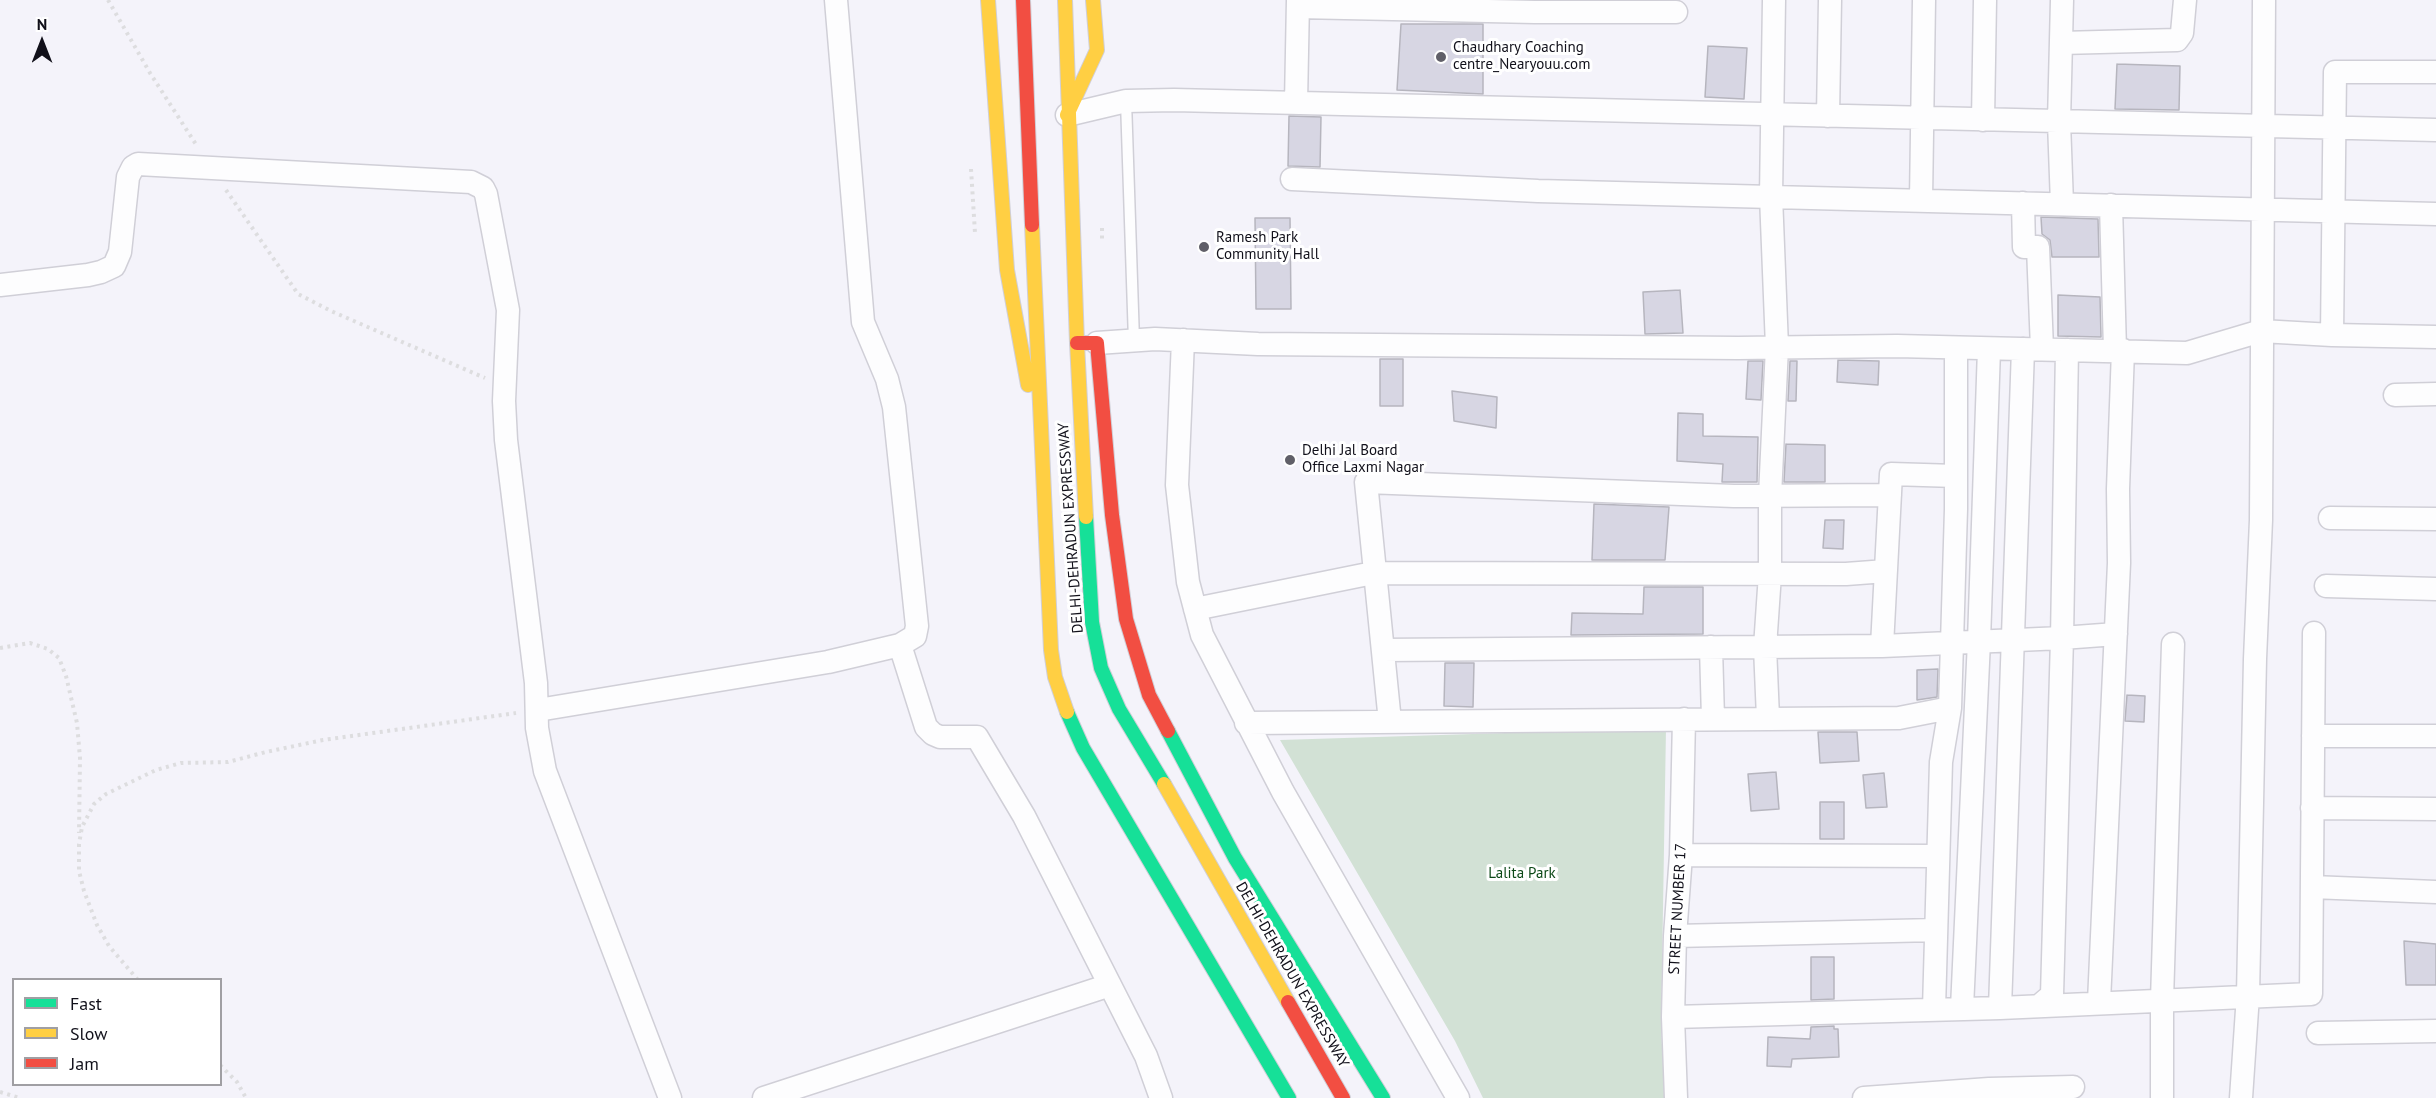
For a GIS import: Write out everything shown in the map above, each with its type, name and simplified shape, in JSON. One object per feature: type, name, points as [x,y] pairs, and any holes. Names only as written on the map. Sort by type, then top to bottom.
[{"type":"main road","points":[[988,0],[1007,270],[1041,456]]},
{"type":"main road","name":"DELHI-DEHRADUN EXPRESSWAY","points":[[1065,0],[1067,115],[1087,343],[1092,622],[1101,668],[1119,709],[1141,743],[1343,1098]]},
{"type":"main road","points":[[1067,115],[1097,50],[1093,0]]},
{"type":"main road","name":"DELHI-DEHRADUN EXPRESSWAY","points":[[1024,6],[1041,456],[1051,650],[1063,703],[1083,748],[1289,1098]]},
{"type":"main road","points":[[1087,343],[1126,619],[1149,694],[1235,858],[1383,1098]]},
{"type":"street","points":[[538,710],[828,662],[900,645],[915,636],[917,626],[891,390],[863,322],[836,0]]},
{"type":"street","points":[[1768,718],[1765,647],[1770,574],[1770,496],[1777,347],[1771,196],[1774,0]]},
{"type":"street","points":[[1828,116],[1830,0]]},
{"type":"street","points":[[1921,200],[1924,0]]},
{"type":"street","points":[[1983,120],[1984,0]]},
{"type":"street","points":[[2062,0],[2060,122],[2062,204]]},
{"type":"street","points":[[2061,43],[2177,40],[2182,33],[2185,0]]},
{"type":"street","points":[[2241,1098],[2248,995],[2255,659],[2261,520],[2264,0]]},
{"type":"street","points":[[1296,103],[1298,4],[1535,6],[1676,12]]},
{"type":"street","points":[[2332,335],[2335,72],[2436,72]]},
{"type":"street","points":[[1067,115],[1125,101],[2436,130]]},
{"type":"street","points":[[0,285],[88,275],[114,266],[120,252],[128,177],[133,166],[138,164],[471,182],[483,188],[508,310],[504,387],[506,440],[538,710],[537,728],[545,771],[670,1098]]},
{"type":"street","points":[[1292,179],[1538,190],[2436,214]]},
{"type":"street","points":[[2000,1008],[2013,639],[2038,247],[2024,247],[2023,203]]},
{"type":"street","points":[[2099,1002],[2116,634],[2119,350],[2111,205]]},
{"type":"street","points":[[1087,343],[1183,340],[1258,344],[1897,346],[2187,353],[2261,331],[2436,337]]},
{"type":"street","points":[[1183,340],[1177,485],[1181,538],[1202,635],[1282,792],[1458,1098]]},
{"type":"street","points":[[1934,1009],[1941,762],[1950,708],[1953,643],[1956,348]]},
{"type":"street","points":[[1962,1008],[1979,642],[1989,349]]},
{"type":"street","points":[[2039,1006],[2052,995],[2067,350]]},
{"type":"street","points":[[2395,394],[2436,394]]},
{"type":"street","points":[[1882,646],[1890,474],[1956,476]]},
{"type":"street","points":[[1390,722],[1373,573],[1366,482],[1770,496],[1890,495]]},
{"type":"street","points":[[2330,518],[2436,519]]},
{"type":"street","points":[[1195,609],[1373,573],[1770,574],[1886,571]]},
{"type":"street","points":[[2326,586],[2436,589]]},
{"type":"street","points":[[1673,1017],[2000,1008],[2248,995],[2311,994],[2314,633]]},
{"type":"street","points":[[1383,650],[1882,646],[2116,634]]},
{"type":"street","points":[[2162,1098],[2162,1000],[2173,644]]},
{"type":"street","points":[[900,645],[926,727],[940,737],[974,736],[980,740],[1029,824],[1146,1056],[1161,1098]]},
{"type":"street","points":[[1711,647],[1713,719]]},
{"type":"street","points":[[1246,723],[1899,718],[1950,708]]},
{"type":"street","name":"STREET NUMBER 17","points":[[1676,1098],[1673,1017],[1675,936],[1681,855],[1684,719]]},
{"type":"street","points":[[2313,736],[2436,736]]},
{"type":"street","points":[[2313,808],[2436,809]]},
{"type":"street","points":[[1681,855],[1937,856]]},
{"type":"street","points":[[2312,887],[2436,892]]},
{"type":"street","points":[[1675,936],[1936,930]]},
{"type":"street","points":[[764,1098],[1110,985]]},
{"type":"street","points":[[2318,1033],[2436,1031]]},
{"type":"street","points":[[1864,1098],[1989,1089],[2073,1087]]},
{"type":"lane","points":[[1125,101],[1134,341]]},
{"type":"path","points":[[108,0],[150,73],[298,294],[331,311],[504,387]]},
{"type":"path","points":[[971,169],[975,233]]},
{"type":"path","points":[[0,648],[30,643],[48,649],[59,658],[66,676],[77,723],[80,758],[79,871],[97,925],[109,946],[136,978]]},
{"type":"path","points":[[79,844],[87,814],[94,804],[122,786],[156,770],[181,763],[228,762],[323,740],[538,710]]},
{"type":"path","points":[[222,1067],[237,1082],[246,1098]]},
{"type":"path","points":[[0,1092],[20,1098]]},
{"type":"green space","name":"Lalita Park","points":[[1666,728],[1661,1028],[1665,1098],[1483,1098],[1455,1041],[1280,740]]},
{"type":"building","name":"Chaudhary Coaching centre_Nearyouu.com","points":[[1401,24],[1483,24],[1483,94],[1397,90]]},
{"type":"building","points":[[1708,46],[1747,48],[1744,99],[1705,97]]},
{"type":"building","points":[[2117,64],[2180,66],[2179,110],[2115,109]]},
{"type":"building","points":[[1289,116],[1321,117],[1320,167],[1288,166]]},
{"type":"building","points":[[2041,217],[2098,219],[2099,257],[2052,257],[2050,240],[2042,234]]},
{"type":"building","points":[[1255,218],[1290,218],[1291,309],[1256,309]]},
{"type":"building","points":[[1680,290],[1683,333],[1645,334],[1643,292]]},
{"type":"building","points":[[2058,295],[2100,297],[2101,337],[2058,336]]},
{"type":"building","points":[[1380,359],[1403,359],[1403,406],[1380,406]]},
{"type":"building","points":[[1838,360],[1879,361],[1878,385],[1837,382]]},
{"type":"building","points":[[1748,361],[1763,361],[1761,400],[1746,399]]},
{"type":"building","points":[[1790,361],[1797,361],[1796,401],[1788,401]]},
{"type":"building","points":[[1452,391],[1497,397],[1496,428],[1454,421]]},
{"type":"building","points":[[1678,413],[1703,414],[1703,436],[1758,437],[1757,482],[1722,482],[1723,464],[1677,461]]},
{"type":"building","points":[[1786,444],[1825,445],[1825,482],[1784,482]]},
{"type":"building","points":[[1594,504],[1669,507],[1665,560],[1592,560]]},
{"type":"building","points":[[1825,520],[1844,520],[1843,549],[1823,548]]},
{"type":"building","points":[[1644,587],[1703,587],[1703,634],[1571,635],[1572,613],[1643,614]]},
{"type":"building","points":[[1445,663],[1474,663],[1473,707],[1444,706]]},
{"type":"building","points":[[1938,669],[1937,697],[1917,700],[1917,670]]},
{"type":"building","points":[[2127,695],[2145,696],[2144,722],[2125,721]]},
{"type":"building","points":[[1818,732],[1857,732],[1859,761],[1820,763]]},
{"type":"building","points":[[1776,772],[1779,809],[1751,811],[1748,774]]},
{"type":"building","points":[[1884,773],[1887,807],[1866,808],[1863,775]]},
{"type":"building","points":[[1820,802],[1844,802],[1844,839],[1820,839]]},
{"type":"building","points":[[2404,941],[2436,944],[2436,985],[2406,985]]},
{"type":"building","points":[[1811,957],[1834,957],[1834,999],[1811,1000]]},
{"type":"building","points":[[1834,1026],[1834,1029],[1838,1029],[1839,1057],[1792,1059],[1791,1067],[1767,1066],[1768,1037],[1810,1039],[1811,1027]]},
{"type":"traffic: fast","points":[[1086,517],[1092,622],[1101,668],[1119,709],[1164,784]]},
{"type":"traffic: fast","points":[[1067,712],[1083,748],[1289,1098]]},
{"type":"traffic: fast","points":[[1168,731],[1235,858],[1383,1098]]},
{"type":"traffic: slow","points":[[988,0],[1007,270],[1028,385]]},
{"type":"traffic: slow","points":[[1065,0],[1077,343],[1086,517]]},
{"type":"traffic: slow","points":[[1067,115],[1097,50],[1093,0]]},
{"type":"traffic: slow","points":[[1032,225],[1051,650],[1055,677],[1067,712]]},
{"type":"traffic: slow","points":[[1164,784],[1288,1002]]},
{"type":"traffic: jam","points":[[1023,0],[1032,225]]},
{"type":"traffic: jam","points":[[1077,343],[1097,343],[1112,515],[1126,619],[1149,695],[1168,731]]},
{"type":"traffic: jam","points":[[1288,1002],[1343,1098]]},
{"type":"place","name":"Chaudhary Coaching centre_Nearyouu.com","points":[[1441,57]]},
{"type":"place","name":"Ramesh Park Community Hall","points":[[1204,247]]},
{"type":"place","name":"Delhi Jal Board Office Laxmi Nagar","points":[[1290,460]]}]
